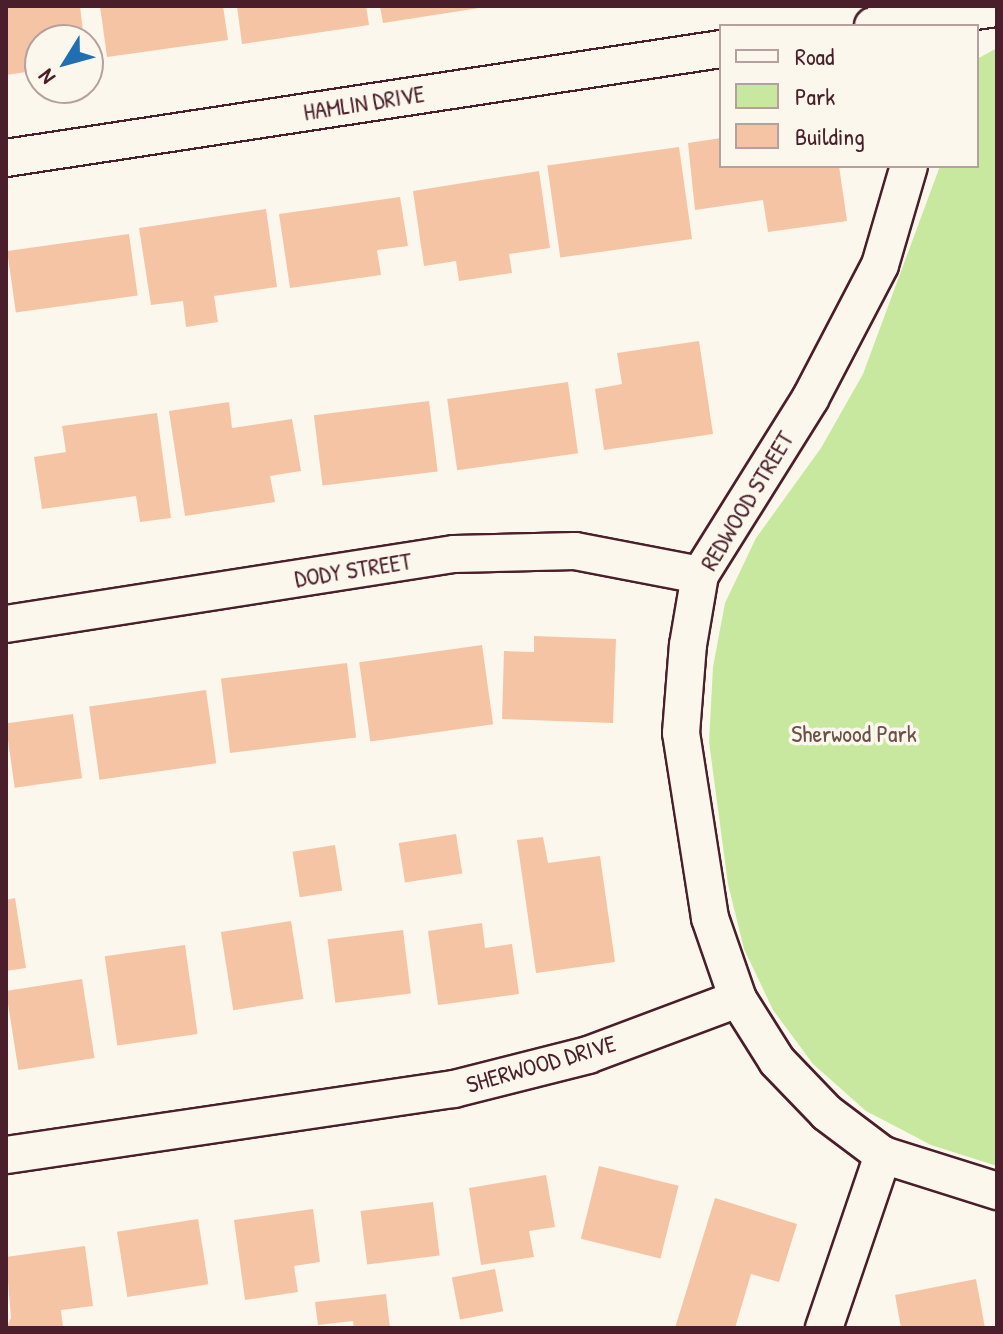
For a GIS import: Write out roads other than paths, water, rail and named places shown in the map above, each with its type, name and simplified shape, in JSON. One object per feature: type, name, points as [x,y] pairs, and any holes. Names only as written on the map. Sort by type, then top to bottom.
[{"type":"street","points":[[887,24],[997,8]]},
{"type":"street","name":"HAMLIN DRIVE","points":[[6,158],[719,49]]},
{"type":"street","name":"REDWOOD STREET","points":[[738,999],[710,918],[681,733],[688,645],[700,575],[810,399],[880,265],[908,168]]},
{"type":"street","name":"DODY STREET","points":[[6,624],[454,554],[575,551],[700,575]]},
{"type":"street","points":[[738,999],[787,1071],[827,1113],[883,1155],[997,1191]]},
{"type":"street","name":"SHERWOOD DRIVE","points":[[6,1155],[454,1089],[588,1055],[738,999]]},
{"type":"street","points":[[824,1328],[883,1155]]},
{"type":"park label","name":"Sherwood Park","points":[[854,734]]}]
